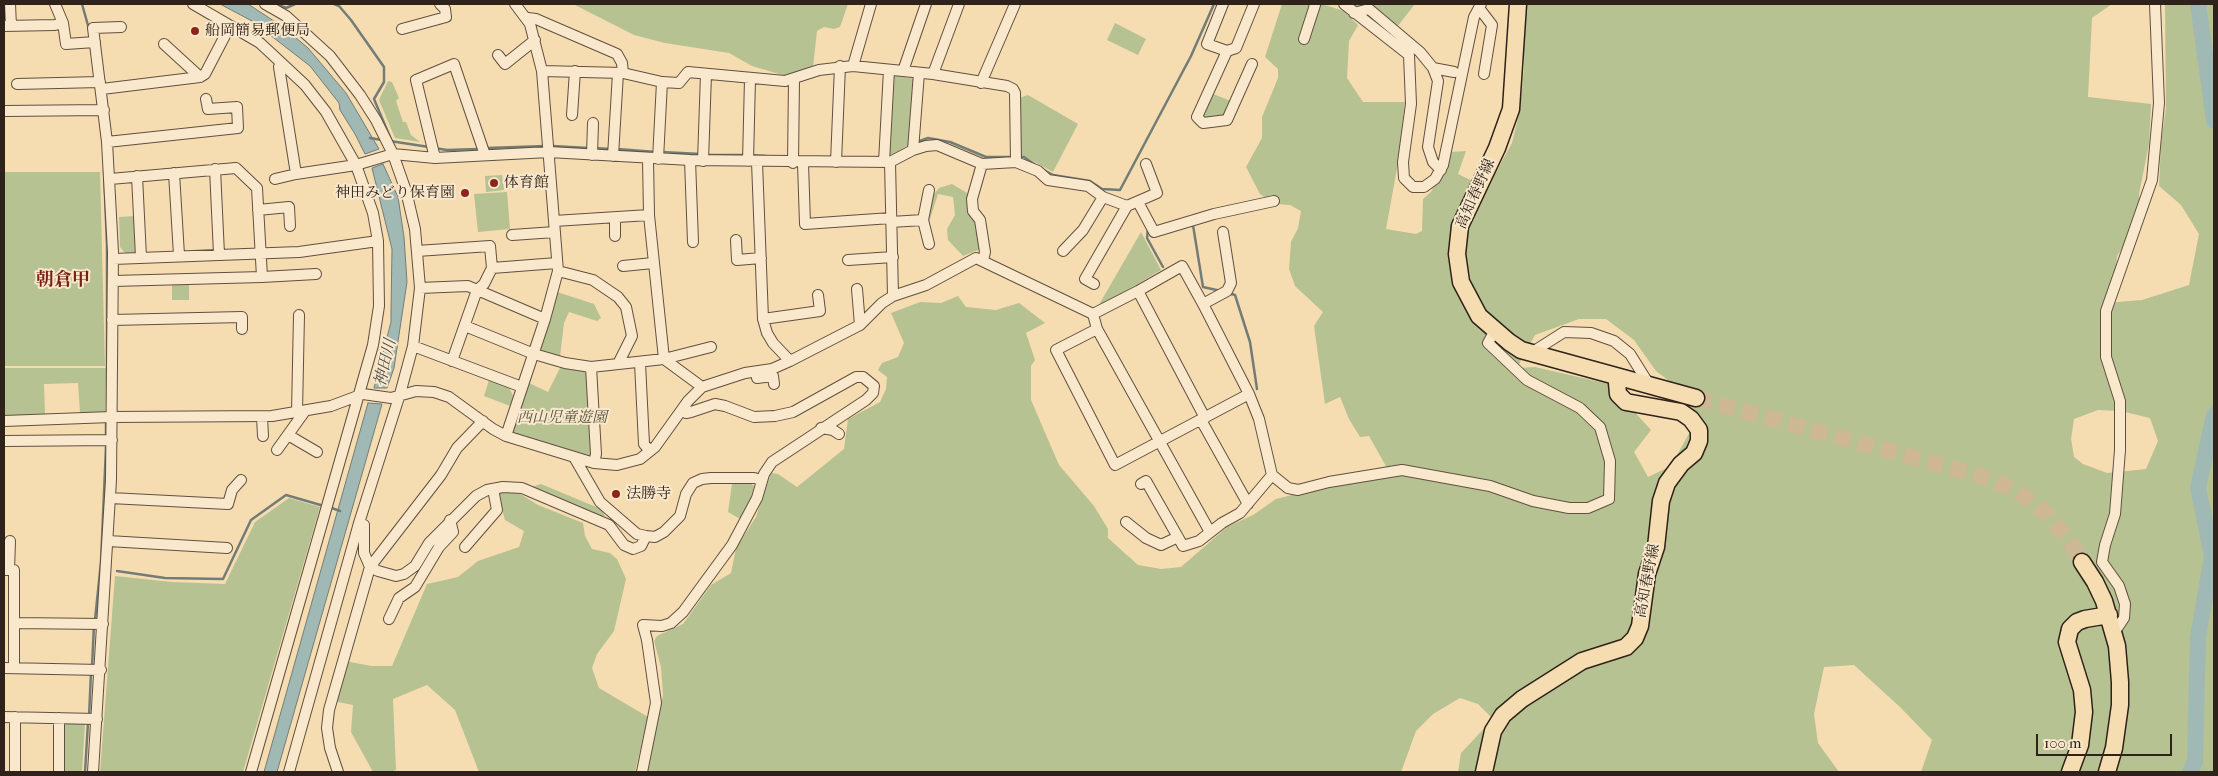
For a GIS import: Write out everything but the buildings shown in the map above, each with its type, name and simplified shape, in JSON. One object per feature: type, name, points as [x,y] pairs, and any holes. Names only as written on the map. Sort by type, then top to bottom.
[{"type":"main road","name":"高知春野線","points":[[1518,4],[1511,109],[1498,148],[1465,212],[1457,240],[1461,282],[1479,316],[1509,342],[1531,353],[1696,398]]},
{"type":"main road","name":"高知春野線","points":[[1484,772],[1493,731],[1503,715],[1522,699],[1582,661],[1626,647],[1635,638],[1640,626],[1647,574],[1656,547],[1661,501],[1667,484],[1682,464],[1694,453],[1699,441],[1699,430],[1691,419],[1681,412],[1626,402],[1618,394],[1617,384],[1619,377]]},
{"type":"main road","points":[[2082,562],[2096,582],[2111,622],[2120,673],[2120,705],[2114,748],[2107,772]]},
{"type":"main road","points":[[2070,772],[2080,745],[2084,712],[2082,690],[2067,642],[2070,628],[2077,622],[2085,619],[2111,622]]},
{"type":"street","points":[[10,4],[8,26],[55,25],[63,23]]},
{"type":"street","points":[[55,4],[63,23],[66,44],[92,42]]},
{"type":"street","points":[[193,4],[260,43],[306,85],[326,112],[358,165],[373,213],[378,241],[379,306],[373,345],[361,394],[251,772]]},
{"type":"street","points":[[265,4],[286,16],[330,56],[360,95],[376,120],[406,190],[415,230],[420,288],[413,346],[396,396],[359,523],[290,772]]},
{"type":"street","points":[[402,29],[446,17],[445,9],[440,4]]},
{"type":"street","points":[[506,436],[546,319],[557,267],[542,70],[528,18],[515,4]]},
{"type":"street","points":[[853,66],[870,4]]},
{"type":"street","points":[[904,71],[926,4]]},
{"type":"street","points":[[933,74],[959,4]]},
{"type":"street","points":[[982,83],[1015,4]]},
{"type":"street","points":[[1223,4],[1207,44],[1227,51],[1236,48],[1254,4]]},
{"type":"street","points":[[1304,39],[1314,4]]},
{"type":"street","points":[[1344,4],[1409,55],[1411,104],[1403,162],[1404,178],[1413,187],[1424,187],[1435,179],[1441,170],[1474,17],[1480,6],[1492,25],[1484,74]]},
{"type":"street","points":[[2111,622],[2118,627],[2124,618],[2125,604],[2119,586],[2102,562],[2105,545],[2115,514],[2120,450],[2120,401],[2106,357],[2106,311],[2152,180],[2159,103],[2155,4]]},
{"type":"street","points":[[1354,13],[1369,9],[1420,52],[1433,68],[1438,81],[1428,147],[1433,162],[1441,170]]},
{"type":"street","points":[[528,18],[536,18],[617,54],[622,63],[613,156]]},
{"type":"street","points":[[17,84],[99,84],[200,77],[205,74],[230,26]]},
{"type":"street","points":[[94,772],[91,718],[97,624],[108,541],[110,498],[113,259],[107,142],[92,42],[94,28],[121,27]]},
{"type":"street","points":[[498,55],[507,68],[535,40]]},
{"type":"street","points":[[164,44],[200,77]]},
{"type":"street","points":[[1227,51],[1197,117],[1203,123],[1227,120],[1252,64]]},
{"type":"street","points":[[281,62],[279,67],[296,174]]},
{"type":"street","points":[[434,151],[416,80],[454,64],[483,150]]},
{"type":"street","points":[[836,157],[840,66]]},
{"type":"street","points":[[542,70],[621,73],[662,82],[679,83],[688,72],[785,81],[819,70],[840,66],[853,66],[919,72],[1007,86],[1016,93],[1016,162]]},
{"type":"street","points":[[1433,68],[1454,72]]},
{"type":"street","points":[[889,70],[886,159],[893,257],[893,296]]},
{"type":"street","points":[[572,115],[575,71]]},
{"type":"street","points":[[913,145],[919,72]]},
{"type":"street","points":[[703,161],[706,74]]},
{"type":"street","points":[[750,79],[752,161],[761,258],[764,319],[767,333],[773,343],[790,361]]},
{"type":"street","points":[[794,79],[798,163],[806,224],[923,220]]},
{"type":"street","points":[[662,82],[649,215],[664,359],[702,387]]},
{"type":"street","points":[[107,142],[238,128],[236,107],[208,109],[206,99]]},
{"type":"street","points":[[4,111],[101,110]]},
{"type":"street","points":[[592,155],[593,123]]},
{"type":"street","points":[[274,179],[358,165],[392,154],[434,151],[549,148],[592,155],[653,159],[798,163],[836,157],[886,159],[913,145],[944,146],[982,164],[1016,162],[1038,171],[1048,180],[1088,186],[1103,197],[1127,206]]},
{"type":"street","points":[[690,160],[692,242]]},
{"type":"street","points":[[982,164],[972,199],[973,211],[981,224],[985,252],[983,261]]},
{"type":"street","points":[[1094,284],[1085,279],[1127,206],[1157,193],[1146,164]]},
{"type":"street","points":[[110,179],[236,168],[257,188],[262,277]]},
{"type":"street","points":[[215,170],[219,254]]},
{"type":"street","points":[[174,173],[179,255]]},
{"type":"street","points":[[137,176],[141,257]]},
{"type":"street","points":[[929,190],[923,220],[929,244]]},
{"type":"street","points":[[1063,251],[1083,230],[1103,197]]},
{"type":"street","points":[[1138,202],[1154,232],[1214,214],[1274,201]]},
{"type":"street","points":[[258,210],[289,207],[290,226]]},
{"type":"street","points":[[554,221],[649,215]]},
{"type":"street","points":[[615,218],[615,236]]},
{"type":"street","points":[[512,235],[555,232]]},
{"type":"street","points":[[1203,304],[1226,291],[1231,283],[1224,232]]},
{"type":"street","points":[[736,240],[738,272]]},
{"type":"street","points":[[113,259],[179,255],[299,252],[378,241]]},
{"type":"street","points":[[417,251],[490,246],[492,268],[484,284],[477,290],[452,361]]},
{"type":"street","points":[[848,260],[893,257]]},
{"type":"street","points":[[737,260],[761,258]]},
{"type":"street","points":[[4,421],[111,417],[262,416],[331,406],[361,394],[396,396],[416,391],[434,392],[450,397],[506,436],[594,463],[617,466],[640,459],[650,452],[702,387],[750,372],[772,369],[790,361],[860,325],[882,303],[893,296],[926,285],[976,258],[1093,314],[1097,329],[1210,532]]},
{"type":"street","points":[[623,266],[653,264]]},
{"type":"street","points":[[1093,314],[1182,266],[1249,394],[1259,419],[1272,476],[1288,488],[1298,490],[1329,482],[1402,470],[1490,486],[1533,501],[1570,508],[1588,508],[1609,499],[1610,460],[1600,428],[1580,408],[1527,380],[1488,343],[1495,330]]},
{"type":"street","points":[[492,268],[557,267],[593,280],[618,297],[626,307],[632,336],[618,364]]},
{"type":"street","points":[[113,282],[316,274]]},
{"type":"street","points":[[420,288],[468,286],[546,319]]},
{"type":"street","points":[[857,289],[860,325]]},
{"type":"street","points":[[1138,291],[1248,504]]},
{"type":"street","points":[[764,319],[820,311],[818,295]]},
{"type":"street","points":[[278,450],[301,411],[299,315]]},
{"type":"street","points":[[112,320],[242,317],[242,329]]},
{"type":"street","points":[[465,326],[534,354],[565,363],[591,367],[664,359],[711,347]]},
{"type":"street","points":[[1097,329],[1056,350],[1115,466],[1249,394]]},
{"type":"street","points":[[1531,353],[1564,332],[1591,333],[1614,341],[1630,354],[1650,386]]},
{"type":"street","points":[[413,346],[522,387]]},
{"type":"street","points":[[640,363],[644,444],[650,452]]},
{"type":"street","points":[[591,367],[596,454],[594,463]]},
{"type":"street","points":[[750,372],[752,378],[773,376],[774,384]]},
{"type":"street","points":[[642,772],[656,703],[648,640],[643,625],[662,626],[671,623],[682,612],[736,538],[757,498],[762,480],[772,462],[820,428],[871,397],[874,386],[863,378],[856,377],[792,413],[775,416],[754,417],[715,404],[686,413],[682,410]]},
{"type":"street","points":[[262,416],[263,436]]},
{"type":"street","points":[[338,772],[330,748],[327,728],[329,710],[370,567],[441,475],[457,448],[482,421]]},
{"type":"street","points":[[820,428],[833,430],[839,434]]},
{"type":"street","points":[[288,435],[317,452]]},
{"type":"street","points":[[4,441],[112,440]]},
{"type":"street","points":[[574,457],[600,502],[637,534],[646,536],[655,537],[664,532],[680,516],[686,494],[692,483],[711,478],[754,478],[762,480]]},
{"type":"street","points":[[1141,484],[1146,481],[1183,546],[1199,541],[1240,513],[1272,476]]},
{"type":"street","points":[[110,498],[228,504],[232,490],[241,480]]},
{"type":"street","points":[[359,523],[364,525],[364,553],[370,567],[378,572],[396,576],[404,574],[415,566],[429,543],[476,496],[503,487],[522,488],[609,525],[624,545],[633,549],[641,546],[646,536]]},
{"type":"street","points":[[465,547],[497,510],[493,489]]},
{"type":"street","points":[[389,619],[399,598],[415,587],[439,547],[453,532],[450,520]]},
{"type":"street","points":[[1126,522],[1146,538],[1161,545],[1178,537]]},
{"type":"street","points":[[10,541],[6,570],[14,570],[14,623],[9,668],[95,670]]},
{"type":"street","points":[[108,541],[227,548]]},
{"type":"street","points":[[14,623],[97,624]]},
{"type":"street","points":[[4,717],[91,718]]},
{"type":"street","points":[[15,717],[15,772]]},
{"type":"street","points":[[59,718],[60,772]]},
{"type":"green space","points":[[573,4],[848,4],[840,27],[834,29],[824,27],[817,31],[813,67],[786,76],[752,66],[729,53],[665,43],[634,35]]},
{"type":"green space","points":[[1282,4],[1322,4],[1344,11],[1358,25],[1349,41],[1347,78],[1363,102],[1405,102],[1398,163],[1386,229],[1416,234],[1422,231],[1423,199],[1431,192],[1451,152],[1466,151],[1458,174],[1487,188],[1512,143],[1520,110],[1527,4],[2112,4],[2092,18],[2088,97],[2151,104],[2149,144],[2139,194],[2140,221],[2117,256],[2115,284],[2105,303],[2142,300],[2189,285],[2199,234],[2181,205],[2159,186],[2161,143],[2166,108],[2165,4],[2214,4],[2214,772],[1921,772],[1932,740],[1900,707],[1854,665],[1824,667],[1814,714],[1818,743],[1839,772],[1458,772],[1461,753],[1493,719],[1478,704],[1460,698],[1433,714],[1416,731],[1401,772],[646,772],[663,695],[661,667],[654,641],[657,636],[683,624],[711,585],[731,573],[736,548],[756,517],[771,473],[778,474],[797,487],[844,449],[848,419],[880,402],[886,389],[887,377],[878,370],[882,363],[898,357],[904,343],[891,313],[920,302],[941,303],[958,296],[966,307],[996,310],[1019,303],[1045,323],[1026,333],[1035,360],[1031,366],[1031,400],[1059,465],[1094,506],[1108,529],[1108,538],[1138,565],[1161,569],[1181,567],[1227,527],[1253,515],[1276,499],[1328,486],[1392,477],[1369,436],[1360,437],[1349,419],[1340,397],[1325,404],[1314,326],[1323,312],[1295,286],[1289,269],[1291,242],[1298,228],[1301,211],[1290,205],[1276,204],[1260,194],[1246,167],[1262,138],[1262,117],[1278,78],[1278,69],[1265,57]],"holes":[[[1579,319],[1606,319],[1634,340],[1656,371],[1681,390],[1697,419],[1671,466],[1648,477],[1634,452],[1651,430],[1609,384],[1535,367],[1517,368],[1535,335]],[[2098,410],[2121,411],[2150,418],[2158,441],[2146,469],[2107,473],[2083,464],[2074,457],[2071,439],[2074,419]]]},
{"type":"green space","points":[[1351,4],[1366,4],[1355,8]]},
{"type":"green space","points":[[1366,4],[1415,4],[1397,27],[1374,7]]},
{"type":"green space","points":[[1115,23],[1146,39],[1138,55],[1107,40]]},
{"type":"green space","points":[[892,75],[915,79],[910,144],[888,157]]},
{"type":"green space","points":[[388,81],[392,82],[399,98],[396,101],[403,122],[406,122],[411,135],[420,142],[395,138],[379,100]]},
{"type":"green space","points":[[1213,94],[1231,101],[1223,117],[1209,119],[1203,116]]},
{"type":"green space","points":[[1028,95],[1078,124],[1053,172],[1020,154],[1019,98]]},
{"type":"green space","points":[[4,172],[100,172],[105,366],[4,366]]},
{"type":"green space","name":"体育館","points":[[502,175],[504,190],[486,192],[485,176]]},
{"type":"green space","points":[[952,184],[967,193],[969,215],[976,221],[981,249],[963,256],[948,240],[947,229],[955,215],[953,197],[938,194],[929,222],[930,199],[939,188]]},
{"type":"green space","points":[[507,192],[510,229],[478,232],[474,194]]},
{"type":"green space","points":[[137,216],[139,252],[125,253],[120,247],[119,217]]},
{"type":"green space","points":[[1141,232],[1161,270],[1102,305],[1100,303]]},
{"type":"green space","points":[[189,282],[189,300],[172,300],[172,283]]},
{"type":"green space","points":[[557,292],[594,304],[601,318],[597,321],[569,312],[564,323],[560,357],[538,351]]},
{"type":"green space","name":"西山児童遊園","points":[[561,366],[588,371],[592,458],[510,433],[527,382],[548,392]]},
{"type":"green space","points":[[4,368],[106,368],[105,412],[80,413],[78,383],[44,384],[45,415],[4,417]]},
{"type":"green space","points":[[489,380],[509,387],[513,396],[510,406],[484,396]]},
{"type":"green space","points":[[749,482],[754,486],[751,498],[740,519],[728,512],[732,484]]},
{"type":"green space","points":[[541,484],[601,509],[605,516],[602,517],[528,488]]},
{"type":"green space","points":[[497,491],[520,494],[538,505],[583,523],[585,536],[592,549],[610,553],[617,559],[626,579],[614,631],[597,654],[592,668],[599,688],[648,717],[635,772],[479,772],[455,710],[427,685],[393,699],[396,770],[373,772],[351,732],[353,705],[333,701],[345,661],[371,666],[392,666],[427,584],[458,577],[478,561],[519,547],[524,531],[505,520]]},
{"type":"green space","points":[[289,498],[320,507],[243,772],[100,772],[115,576],[172,582],[225,584],[255,522]]},
{"type":"green space","points":[[61,722],[85,723],[82,772],[61,772]]},
{"type":"water","points":[[220,4],[248,4],[283,27],[308,48],[346,93],[379,149],[365,154],[340,110],[339,103],[310,66],[252,21]]},
{"type":"water","name":"神田川","points":[[383,164],[398,197],[404,237],[407,282],[394,368],[387,388],[374,388],[391,322],[392,249],[372,168]]},
{"type":"water","points":[[368,403],[382,404],[277,772],[264,772]]},
{"type":"waterway","points":[[82,4],[89,29]]},
{"type":"waterway","points":[[276,4],[286,8],[295,4]]},
{"type":"waterway","points":[[334,4],[339,6],[351,20],[384,67],[384,82],[374,99],[392,142]]},
{"type":"waterway","points":[[1042,169],[1053,175],[1090,181],[1102,189],[1120,190],[1191,56],[1214,4]]},
{"type":"waterway","points":[[2198,4],[2214,121]]},
{"type":"waterway","points":[[370,138],[382,140]]},
{"type":"waterway","points":[[917,142],[928,138],[950,142],[986,157],[1012,157]]},
{"type":"waterway","points":[[390,141],[429,147]]},
{"type":"waterway","points":[[487,148],[546,146]]},
{"type":"waterway","points":[[552,146],[589,148]]},
{"type":"waterway","points":[[434,148],[447,150],[479,149]]},
{"type":"waterway","points":[[594,148],[611,149]]},
{"type":"waterway","points":[[617,149],[656,152]]},
{"type":"waterway","points":[[662,152],[701,154]]},
{"type":"waterway","points":[[706,155],[746,155]]},
{"type":"waterway","points":[[751,155],[766,156]]},
{"type":"waterway","points":[[1018,157],[1024,157],[1037,166]]},
{"type":"waterway","points":[[104,171],[107,245],[107,412]]},
{"type":"waterway","points":[[1192,226],[1203,287],[1221,291]]},
{"type":"waterway","points":[[1148,228],[1147,238],[1163,267]]},
{"type":"waterway","points":[[1228,293],[1235,295],[1250,342],[1257,389]]},
{"type":"waterway","points":[[2190,772],[2195,762],[2198,637],[2212,556],[2198,488],[2214,415]]},
{"type":"waterway","points":[[106,421],[106,437]]},
{"type":"waterway","points":[[95,620],[101,562],[106,447]]},
{"type":"waterway","points":[[117,571],[165,578],[223,579],[251,520],[286,495],[324,506]]},
{"type":"waterway","points":[[329,507],[340,511]]},
{"type":"waterway","points":[[92,667],[94,625]]},
{"type":"waterway","points":[[89,717],[91,673]]},
{"type":"waterway","points":[[85,772],[88,723]]},
{"type":"tunnel","points":[[1696,398],[1984,477],[2017,491],[2047,514],[2070,542],[2082,562]]},
{"type":"place","name":"船岡簡易郵便局","points":[[195,31]]},
{"type":"place","name":"体育館","points":[[494,183]]},
{"type":"place","name":"神田みどり保育園","points":[[465,193]]},
{"type":"place","name":"法勝寺","points":[[616,494]]},
{"type":"district","name":"朝倉甲","points":[[63,281]]}]
